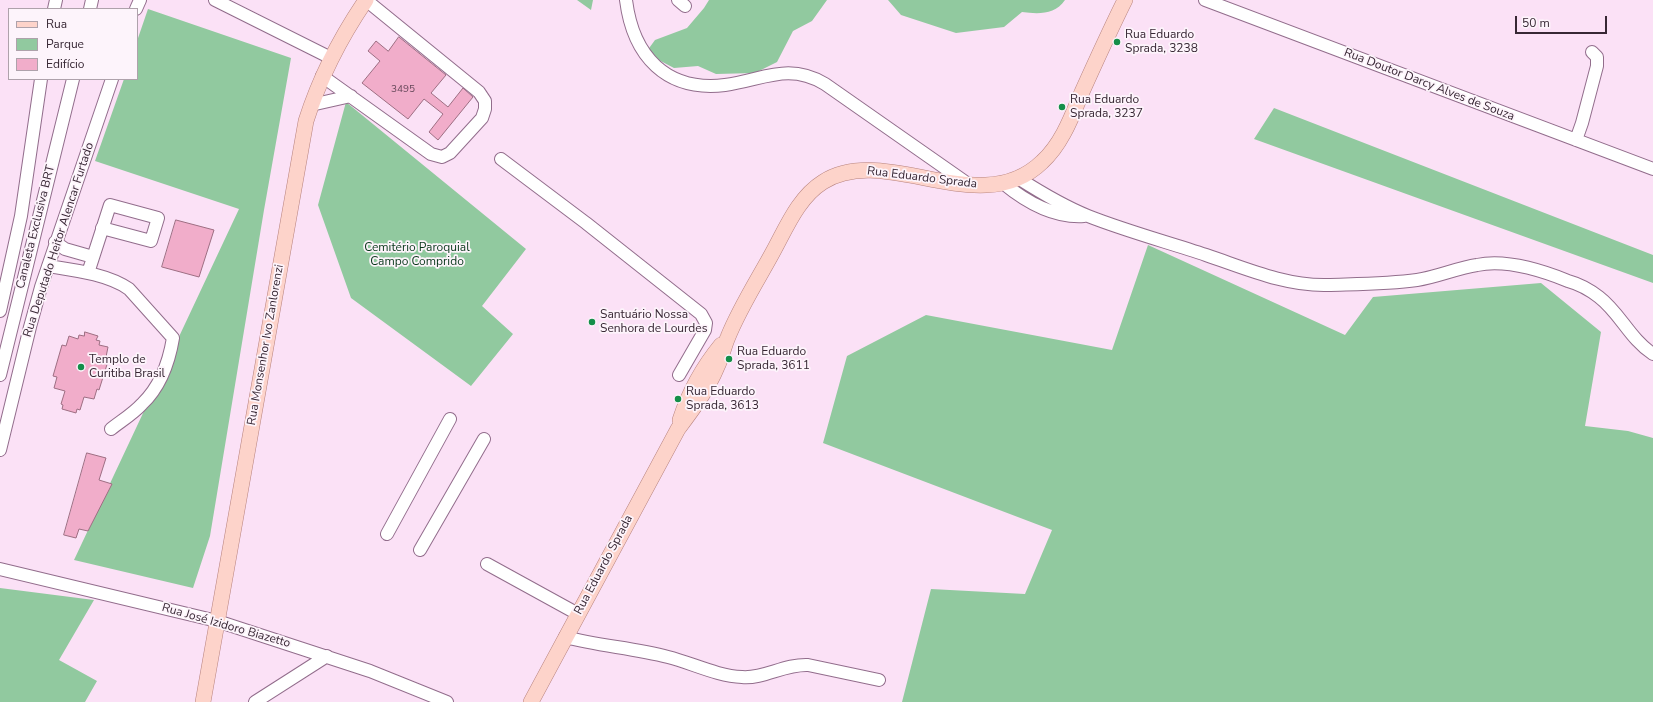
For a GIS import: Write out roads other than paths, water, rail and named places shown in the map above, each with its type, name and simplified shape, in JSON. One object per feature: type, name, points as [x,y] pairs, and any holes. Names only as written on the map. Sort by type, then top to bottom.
[{"type":"main road","name":"Rua Monsenhor Ivo Zanlorenzi","points":[[203,702],[302,142],[311,105],[322,76],[342,36],[366,0]]},
{"type":"main road","name":"Rua Eduardo Sprada","points":[[530,702],[678,429],[696,405],[717,367],[728,336],[800,204],[810,192],[823,182],[838,174],[854,171],[882,171],[969,185],[983,185],[1003,183],[1032,171],[1042,162],[1060,139],[1126,0]]},
{"type":"street","points":[[215,0],[331,58]]},
{"type":"street","points":[[322,76],[432,154],[442,157],[450,153],[482,118],[485,109],[485,101],[479,92],[366,0]]},
{"type":"street","points":[[626,0],[632,27],[639,45],[653,65],[672,78],[690,84],[705,86],[725,85],[778,74],[805,74],[825,84],[969,185]]},
{"type":"street","name":"Rua Doutor Darcy Alves de Souza","points":[[1205,0],[1653,169]]},
{"type":"street","points":[[1576,140],[1597,66],[1597,57],[1592,52]]},
{"type":"street","points":[[0,311],[4,276],[21,216],[41,80]]},
{"type":"street","name":"Canaleta Exclusiva BRT","points":[[0,375],[73,80]]},
{"type":"street","name":"Rua Deputado Heitor Alencar Furtado","points":[[0,450],[30,327],[48,266],[112,80]]},
{"type":"street","points":[[311,105],[351,96]]},
{"type":"street","points":[[501,159],[586,223],[701,314],[706,323],[706,330],[678,375]]},
{"type":"street","points":[[1018,178],[1053,199],[1087,216],[1262,274],[1302,284],[1325,285],[1412,281],[1441,275],[1476,265],[1492,263],[1510,264],[1567,280],[1584,287],[1598,296],[1634,338],[1653,354]]},
{"type":"street","points":[[1003,183],[1016,193],[1045,209],[1072,217],[1087,216]]},
{"type":"street","points":[[88,273],[102,228]]},
{"type":"street","points":[[56,242],[65,249],[93,257]]},
{"type":"street","points":[[48,266],[88,273],[122,283],[173,338],[170,357],[154,392],[142,405],[111,430]]},
{"type":"street","points":[[387,534],[450,419]]},
{"type":"street","points":[[420,550],[484,439]]},
{"type":"street","points":[[487,564],[578,614]]},
{"type":"street","name":"Rua José Izidoro Biazetto","points":[[0,569],[217,621],[328,656],[447,702]]},
{"type":"street","points":[[565,637],[662,655],[730,676],[744,677],[758,675],[798,664],[879,680]]},
{"type":"street","points":[[255,702],[328,656]]},
{"type":"place","name":"Rua Eduardo Sprada, 3238","points":[[1117,42]]},
{"type":"place","name":"Rua Eduardo Sprada, 3237","points":[[1062,107]]},
{"type":"place","name":"Santuário Nossa Senhora de Lourdes","points":[[592,322]]},
{"type":"place","name":"Rua Eduardo Sprada, 3611","points":[[729,359]]},
{"type":"place","name":"Templo de Curitiba Brasil","points":[[81,367]]},
{"type":"place","name":"Rua Eduardo Sprada, 3613","points":[[678,399]]},
{"type":"park label","name":"Cemitério Paroquial Campo Comprido","points":[[417,255]]}]
